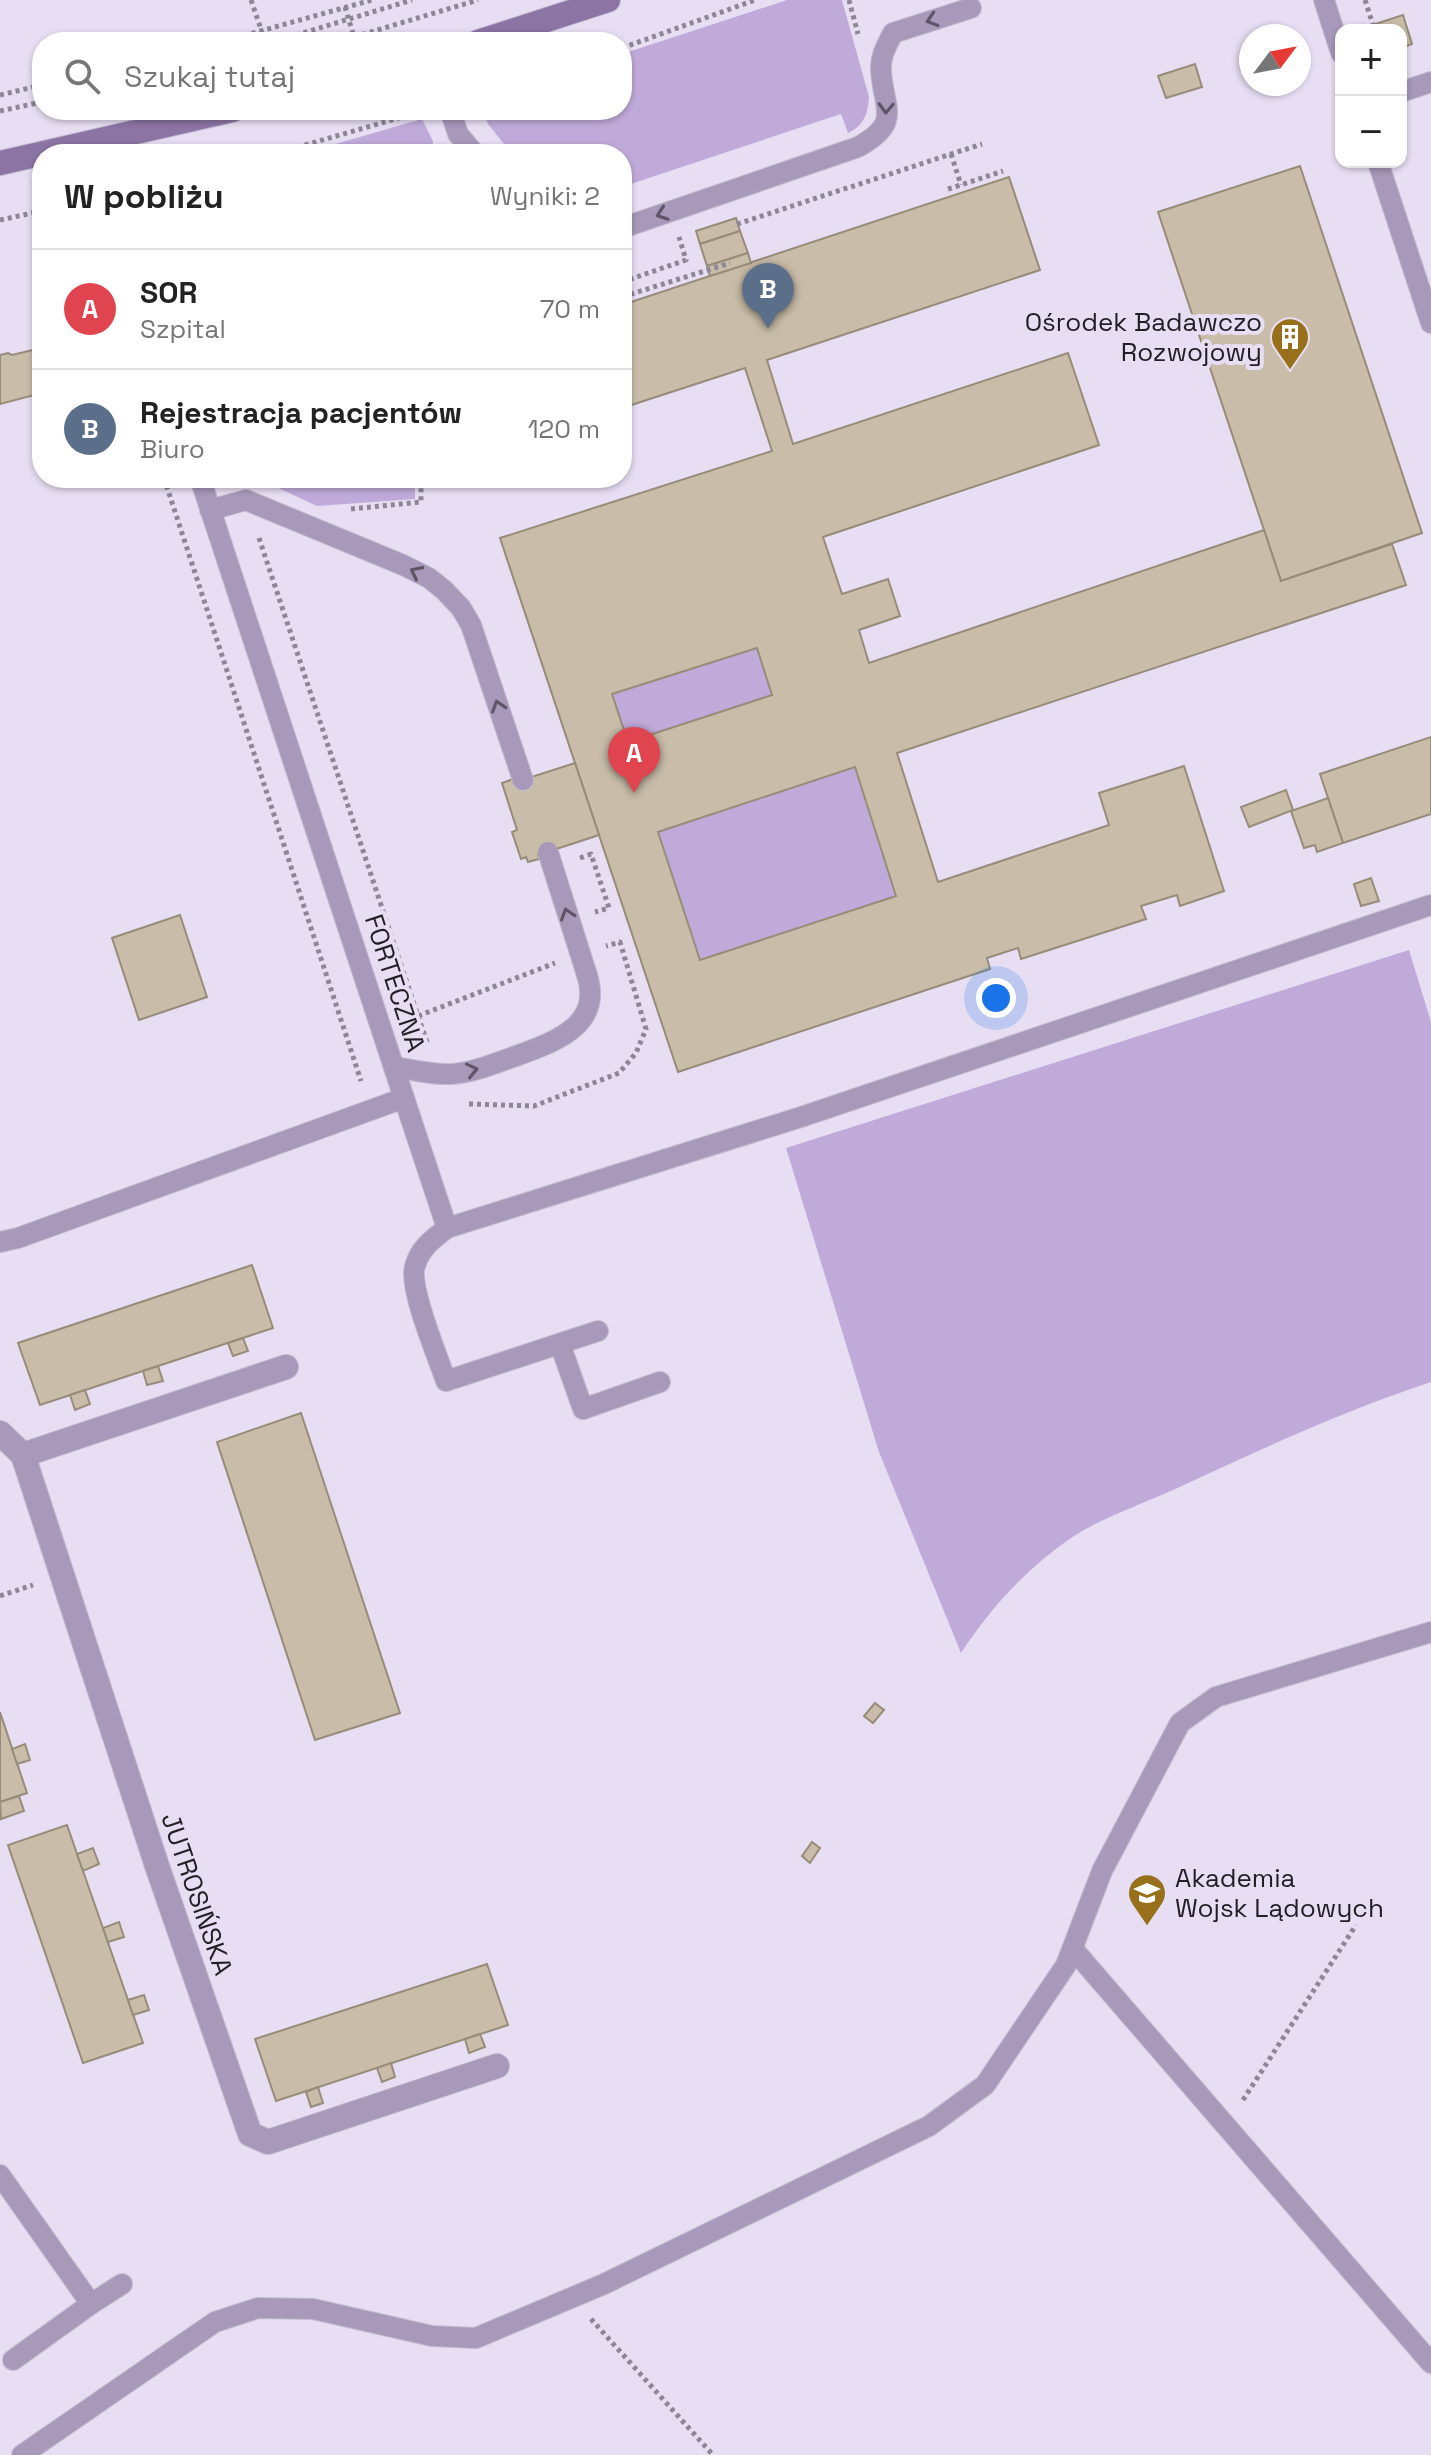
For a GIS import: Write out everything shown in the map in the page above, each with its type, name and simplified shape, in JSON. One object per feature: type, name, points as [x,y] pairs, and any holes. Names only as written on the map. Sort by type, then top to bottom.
[{"type":"street","points":[[509,32],[608,0]]},
{"type":"street","points":[[111,144],[196,120]]},
{"type":"street","points":[[0,163],[32,158]]},
{"type":"street","points":[[23,1455],[286,1367]]},
{"type":"street","name":"JUTROSIŃSKA","points":[[0,1433],[23,1455],[157,1866],[250,2134],[268,2142],[497,2066]]},
{"type":"lane","points":[[1324,0],[1335,34]]},
{"type":"lane","points":[[632,225],[858,147],[873,139],[888,115],[881,60],[893,33],[971,8]]},
{"type":"lane","points":[[1407,90],[1431,82]]},
{"type":"lane","points":[[453,120],[458,134],[466,144]]},
{"type":"lane","points":[[1380,168],[1431,323]]},
{"type":"lane","name":"FORTECZNA","points":[[203,488],[447,1228]]},
{"type":"lane","points":[[210,510],[246,500],[429,578],[461,608],[471,625],[523,780]]},
{"type":"lane","points":[[396,1067],[452,1074],[484,1068],[567,1034],[589,1006],[590,984],[548,852]]},
{"type":"lane","points":[[598,1331],[446,1381],[416,1291],[413,1268],[424,1246],[447,1228],[816,1112],[1431,905]]},
{"type":"lane","points":[[0,1242],[404,1098]]},
{"type":"lane","points":[[560,1344],[583,1409],[660,1382]]},
{"type":"lane","points":[[22,2455],[215,2322],[258,2308],[313,2309],[432,2336],[476,2338],[578,2295],[929,2126],[985,2085],[1066,1965],[1102,1871],[1180,1723],[1216,1697],[1431,1632]]},
{"type":"lane","points":[[1073,1949],[1431,2363]]},
{"type":"lane","points":[[0,2175],[91,2304]]},
{"type":"lane","points":[[13,2360],[122,2284]]},
{"type":"path","points":[[251,0],[262,32],[372,0]]},
{"type":"path","points":[[308,32],[412,0]]},
{"type":"path","points":[[371,32],[478,0]]},
{"type":"path","points":[[632,44],[755,0]]},
{"type":"path","points":[[1365,0],[1373,24]]},
{"type":"path","points":[[345,7],[353,32]]},
{"type":"path","points":[[0,95],[32,87]]},
{"type":"path","points":[[0,111],[32,104]]},
{"type":"path","points":[[308,144],[391,120]]},
{"type":"path","points":[[733,225],[982,144]]},
{"type":"path","points":[[951,154],[961,185]]},
{"type":"path","points":[[948,189],[1003,171]]},
{"type":"path","points":[[0,220],[32,213]]},
{"type":"path","points":[[666,247],[694,238]]},
{"type":"path","points":[[632,280],[686,260]]},
{"type":"path","points":[[632,294],[730,263]]},
{"type":"path","points":[[167,488],[371,1110]]},
{"type":"path","points":[[346,509],[421,502],[421,488]]},
{"type":"path","points":[[246,500],[418,1016],[551,965]]},
{"type":"path","points":[[591,854],[609,908],[591,914]]},
{"type":"path","points":[[1224,2122],[1249,2093],[1356,1925]]},
{"type":"path","points":[[578,2295],[590,2318],[713,2455]]},
{"type":"shaded area","points":[[787,0],[842,0],[869,97],[868,108],[858,127],[848,133],[841,114],[632,184],[632,144],[504,144],[488,124],[486,120],[632,120],[632,51]]},
{"type":"shaded area","points":[[419,120],[422,120],[433,141],[433,144],[336,144]]},
{"type":"shaded area","points":[[278,488],[415,488],[415,499],[317,506]]},
{"type":"shaded area","points":[[757,648],[772,695],[628,742],[612,694]]},
{"type":"shaded area","points":[[855,767],[896,896],[700,960],[658,832]]},
{"type":"shaded area","points":[[1409,950],[1431,1022],[1431,1382],[1300,1432],[1085,1529],[1057,1548],[1012,1588],[961,1653],[879,1452],[786,1148]]},
{"type":"building","points":[[1403,15],[1406,24],[1375,24]]},
{"type":"building","points":[[1407,28],[1412,44],[1407,46]]},
{"type":"building","points":[[1195,64],[1202,87],[1166,98],[1158,76]]},
{"type":"building","name":"Ośrodek Badawczo Rozwojowy","points":[[1300,166],[1422,533],[1281,581],[1158,212]]},
{"type":"building","points":[[1009,177],[1040,270],[767,360],[793,444],[1068,353],[1099,445],[823,537],[842,594],[888,579],[900,616],[859,630],[869,663],[1264,530],[1281,581],[1392,544],[1406,585],[897,753],[938,882],[1109,825],[1099,793],[1184,766],[1224,891],[1180,906],[1177,895],[1141,906],[1146,919],[1021,959],[1018,948],[987,958],[990,969],[678,1072],[500,538],[772,451],[745,368],[632,405],[632,302]],"holes":[[[757,648],[772,695],[628,742],[612,694]],[[855,767],[896,896],[700,960],[658,832]]]},
{"type":"building","points":[[736,218],[740,231],[700,244],[696,231]]},
{"type":"building","points":[[740,231],[748,253],[707,266],[700,244]]},
{"type":"building","points":[[748,253],[751,263],[710,276],[707,266]]},
{"type":"building","points":[[32,350],[32,396],[0,404],[0,355]]},
{"type":"building","points":[[1431,737],[1431,814],[1343,843],[1320,774]]},
{"type":"building","points":[[575,763],[599,835],[538,855],[539,859],[528,862],[526,857],[521,859],[512,832],[517,830],[502,783],[513,779],[513,783]]},
{"type":"building","points":[[1286,790],[1293,810],[1249,827],[1241,807]]},
{"type":"building","points":[[1328,798],[1343,843],[1317,852],[1315,845],[1304,848],[1291,811]]},
{"type":"building","points":[[1371,878],[1379,901],[1361,906],[1354,884]]},
{"type":"building","points":[[180,915],[207,997],[139,1020],[112,938]]},
{"type":"building","points":[[252,1265],[273,1328],[40,1405],[18,1343]]},
{"type":"building","points":[[243,1338],[248,1351],[233,1356],[228,1343]]},
{"type":"building","points":[[158,1366],[163,1381],[147,1385],[143,1371]]},
{"type":"building","points":[[85,1390],[90,1404],[75,1410],[70,1395]]},
{"type":"building","points":[[301,1413],[400,1713],[315,1740],[217,1442]]},
{"type":"building","points":[[875,1703],[884,1710],[873,1723],[864,1716]]},
{"type":"building","points":[[0,1712],[27,1793],[0,1802]]},
{"type":"building","points":[[25,1744],[30,1760],[17,1764],[12,1749]]},
{"type":"building","points":[[19,1796],[24,1811],[1,1819],[0,1802]]},
{"type":"building","points":[[67,1825],[143,2043],[83,2063],[8,1845]]},
{"type":"building","points":[[812,1842],[820,1848],[810,1863],[802,1856]]},
{"type":"building","points":[[93,1848],[99,1864],[83,1871],[77,1854]]},
{"type":"building","points":[[119,1922],[124,1937],[108,1942],[103,1928]]},
{"type":"building","points":[[487,1964],[508,2025],[276,2101],[255,2039]]},
{"type":"building","points":[[144,1995],[149,2010],[133,2015],[128,2000]]},
{"type":"building","points":[[480,2034],[485,2047],[469,2053],[465,2039]]},
{"type":"building","points":[[391,2063],[395,2077],[382,2082],[377,2068]]},
{"type":"building","points":[[318,2087],[323,2103],[311,2107],[306,2092]]},
{"type":"place","name":"Rejestracja pacjentów","points":[[768,329]]},
{"type":"place","name":"Ośrodek Badawczo Rozwojowy","points":[[1290,371]]},
{"type":"place","name":"SOR","points":[[634,793]]},
{"type":"place","name":"Akademia Wojsk Lądowych","points":[[1147,1927]]}]
